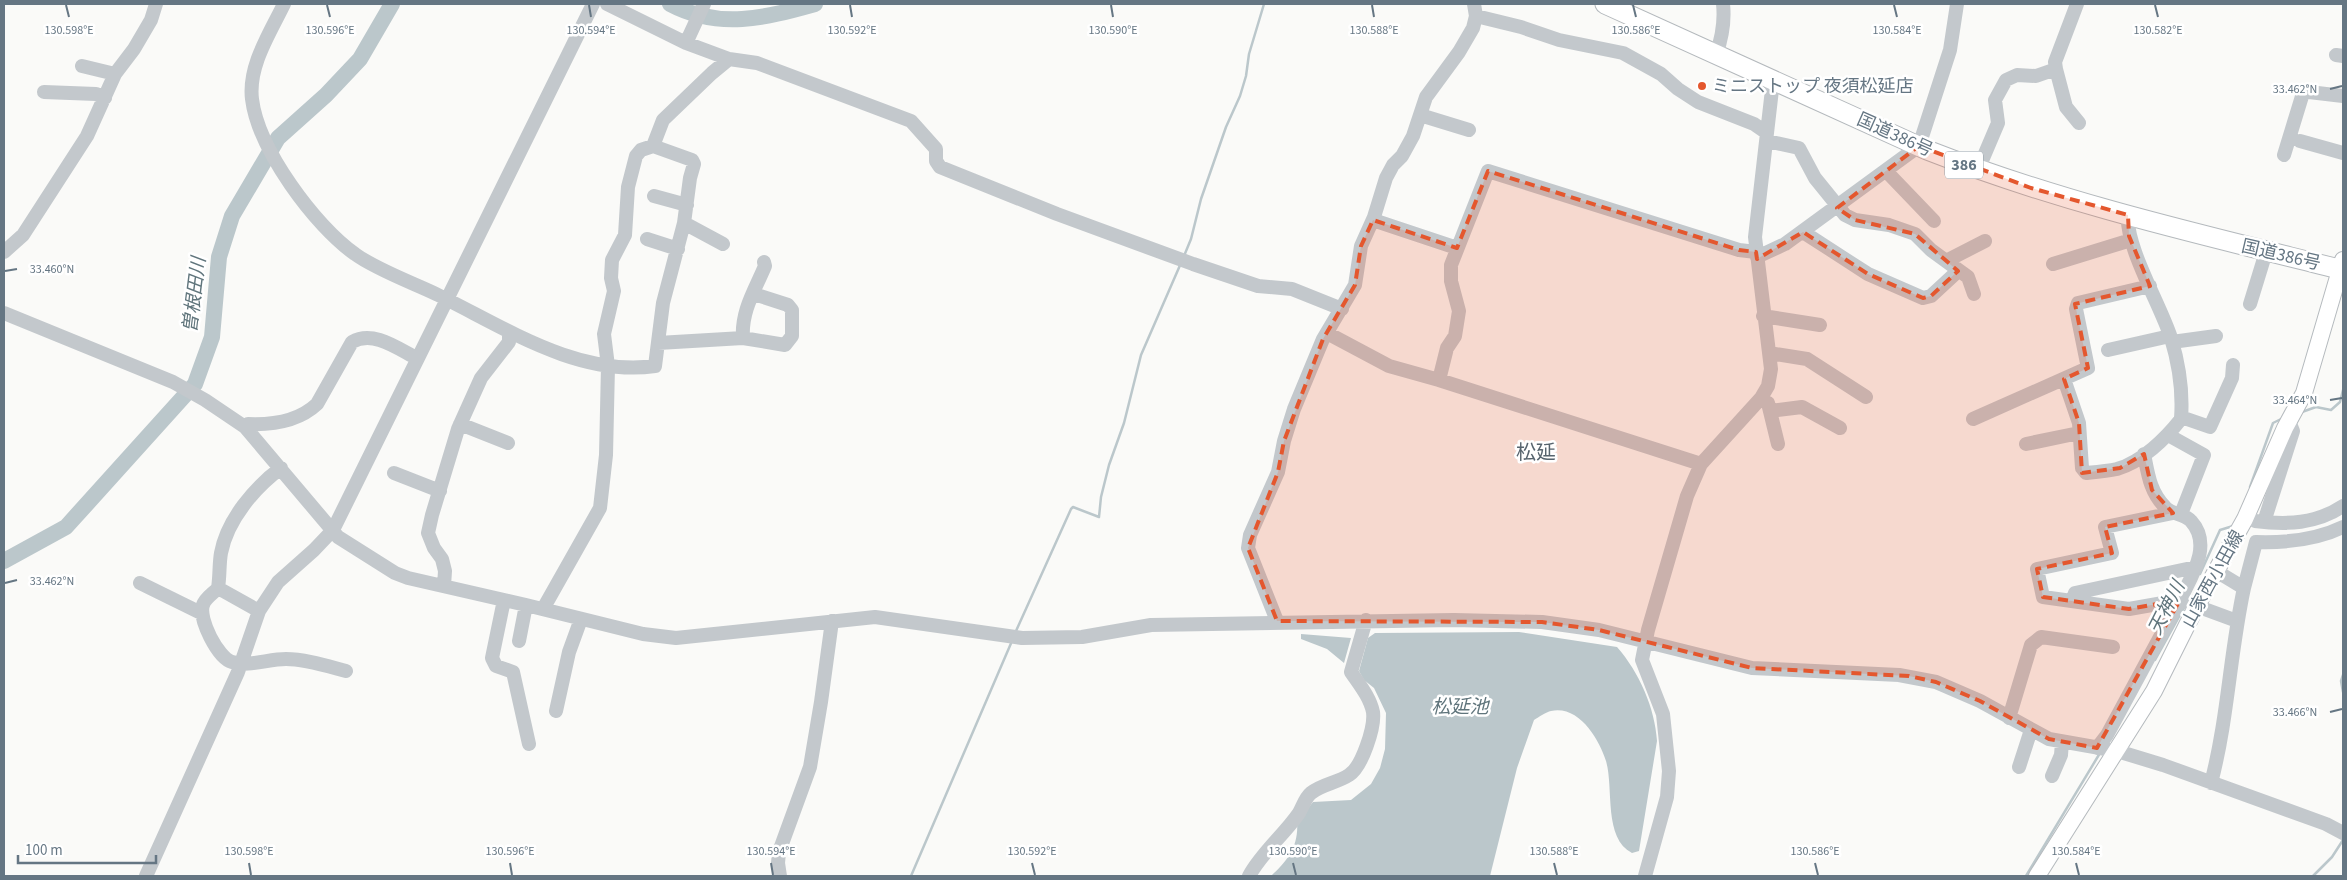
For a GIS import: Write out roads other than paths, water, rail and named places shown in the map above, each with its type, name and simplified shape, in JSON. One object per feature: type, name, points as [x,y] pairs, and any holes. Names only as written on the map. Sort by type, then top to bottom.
[{"type":"highway","name":"国道386号","points":[[1605,4],[1919,146],[1978,170],[2031,188],[2266,252],[2342,266]]},
{"type":"main road","name":"山家西小田線","points":[[2037,876],[2154,691],[2196,608],[2245,519],[2289,421],[2304,393],[2342,266]]},
{"type":"street","points":[[4,252],[23,235],[87,136],[115,74],[147,27],[156,4]]},
{"type":"street","points":[[284,4],[261,51],[254,72],[252,99],[263,137],[280,168],[314,216],[356,255],[446,299],[509,333],[555,351],[608,366],[632,369],[656,366],[663,303],[684,223],[690,178],[694,164],[692,160],[653,146],[641,150],[636,156],[628,187],[626,235],[612,260],[611,278],[614,291],[604,334],[608,366],[606,455],[600,508],[546,600],[543,609]]},
{"type":"street","points":[[146,876],[240,664],[259,611],[278,582],[333,530],[416,358],[593,4]]},
{"type":"street","points":[[607,4],[689,39],[729,59],[757,63],[911,121],[936,149],[936,160],[940,167],[1057,214],[1194,264],[1258,286],[1292,290],[1342,309]]},
{"type":"street","points":[[1716,54],[1721,41],[1724,15],[1723,4]]},
{"type":"street","points":[[1439,380],[1447,348],[1455,336],[1459,311],[1451,281],[1451,265],[1488,171],[1739,250],[1756,254],[1785,244],[1837,208],[1919,146],[1950,50],[1957,4]]},
{"type":"street","points":[[2077,4],[2055,62],[2065,105],[2079,123]]},
{"type":"street","points":[[689,39],[703,7]]},
{"type":"street","points":[[1277,622],[1248,548],[1250,535],[1271,490],[1294,408],[1327,333],[1356,285],[1361,246],[1373,220],[1386,178],[1393,165],[1402,156],[1413,136],[1426,97],[1459,52],[1473,28],[1475,10],[1559,40],[1624,53],[1661,74],[1678,89],[1698,102],[1754,124],[1767,137],[1798,148],[1815,178],[1845,216],[1855,220],[1889,225],[1915,234],[1931,250],[1968,277],[1974,294]]},
{"type":"street","points":[[653,146],[663,120],[729,59]]},
{"type":"street","points":[[82,66],[115,74]]},
{"type":"street","points":[[1978,170],[1998,123],[1995,100],[2006,80],[2017,75],[2036,76],[2056,69]]},
{"type":"street","points":[[1645,876],[1667,797],[1669,771],[1663,714],[1642,660],[1648,630],[1685,501],[1701,464],[1764,393],[1768,386],[1771,368],[1763,316],[1755,237],[1773,81]]},
{"type":"street","points":[[44,92],[96,94],[105,98]]},
{"type":"street","points":[[2284,155],[2303,93],[2343,96]]},
{"type":"street","points":[[1420,115],[1470,130]]},
{"type":"street","points":[[2300,141],[2343,153]]},
{"type":"street","points":[[1886,172],[1934,221]]},
{"type":"street","points":[[654,196],[687,205]]},
{"type":"street","points":[[2064,380],[2078,423],[2082,468],[2086,473],[2120,468],[2144,454],[2168,435],[2182,416],[2178,365],[2171,339],[2131,240],[2127,223],[2128,215]]},
{"type":"street","points":[[1373,220],[1457,248]]},
{"type":"street","points":[[684,223],[722,244]]},
{"type":"street","points":[[1803,232],[1868,274],[1923,298],[1931,296],[1958,270]]},
{"type":"street","points":[[647,239],[678,249]]},
{"type":"street","points":[[2053,264],[2131,240]]},
{"type":"street","points":[[1946,261],[1985,241]]},
{"type":"street","points":[[2250,304],[2266,252]]},
{"type":"street","points":[[743,338],[747,304],[754,294],[764,262]]},
{"type":"street","points":[[1973,419],[2088,368],[2076,309],[2078,303],[2150,286]]},
{"type":"street","points":[[658,343],[743,338],[785,345],[792,336],[792,310],[788,305],[754,294]]},
{"type":"street","points":[[4,313],[177,384],[205,400],[245,427],[338,537],[395,573],[643,634],[676,638],[876,617],[1022,638],[1082,637],[1151,624],[1500,619],[1542,622],[1599,630],[1752,668],[1909,676],[1936,682],[1980,702],[2049,739],[2117,752],[2163,765],[2326,824],[2343,833]]},
{"type":"street","points":[[1763,316],[1820,325]]},
{"type":"street","points":[[444,586],[445,571],[442,559],[434,548],[428,533],[460,424],[482,378],[508,342],[509,333]]},
{"type":"street","points":[[1327,333],[1389,366],[1439,380],[1701,464]]},
{"type":"street","points":[[245,427],[248,424],[270,425],[283,422],[311,410],[317,404],[352,342],[358,338],[367,336],[385,342],[416,358]]},
{"type":"street","points":[[2108,350],[2171,339],[2216,336]]},
{"type":"street","points":[[1769,353],[1808,359],[1866,397]]},
{"type":"street","points":[[2182,416],[2210,427],[2232,378],[2233,365]]},
{"type":"street","points":[[1764,393],[1778,444]]},
{"type":"street","points":[[1770,411],[1802,407],[1840,428]]},
{"type":"street","points":[[2264,522],[2294,431],[2289,421]]},
{"type":"street","points":[[460,424],[508,443]]},
{"type":"street","points":[[2026,444],[2079,433]]},
{"type":"street","points":[[2168,435],[2204,455],[2177,514]]},
{"type":"street","points":[[2097,748],[2107,735],[2180,600],[2196,567],[2200,552],[2199,532],[2190,520],[2165,508],[2152,490],[2144,454]]},
{"type":"street","points":[[281,468],[246,501],[228,533],[221,552],[218,588],[203,603],[201,613],[204,623],[221,656],[229,662],[240,664],[285,659],[346,671]]},
{"type":"street","points":[[394,473],[440,491]]},
{"type":"street","points":[[2245,519],[2285,525],[2329,516],[2343,506]]},
{"type":"street","points":[[2177,514],[2105,527],[2112,553],[2037,569],[2043,596],[2129,609],[2180,600],[2196,608],[2237,621]]},
{"type":"street","points":[[2211,783],[2220,747],[2237,621],[2256,542],[2306,540],[2343,527]]},
{"type":"street","points":[[2072,601],[2075,594],[2196,567]]},
{"type":"street","points":[[2216,571],[2244,588]]},
{"type":"street","points":[[140,583],[201,613]]},
{"type":"street","points":[[218,588],[259,611]]},
{"type":"street","points":[[504,600],[492,658],[496,666],[513,672],[528,744]]},
{"type":"street","points":[[519,641],[526,605]]},
{"type":"street","points":[[556,711],[569,652],[581,619]]},
{"type":"street","points":[[1250,876],[1257,862],[1299,814],[1309,795],[1319,787],[1351,774],[1361,762],[1371,730],[1373,713],[1368,698],[1351,672],[1366,620]]},
{"type":"street","points":[[780,876],[779,852],[810,767],[822,702],[832,621]]},
{"type":"street","points":[[2010,718],[2031,645],[2041,637],[2113,647]]},
{"type":"street","points":[[2019,768],[2032,730]]},
{"type":"street","points":[[2052,776],[2061,756],[2062,742]]},
{"type":"water","name":"松延池","points":[[1519,632],[1617,647],[1639,679],[1653,716],[1657,741],[1639,851],[1632,853],[1623,846],[1617,836],[1611,811],[1606,761],[1593,734],[1579,718],[1570,713],[1551,711],[1534,720],[1517,768],[1490,876],[1271,876],[1283,864],[1291,852],[1296,838],[1297,822],[1313,802],[1351,800],[1371,784],[1380,768],[1385,749],[1386,713],[1374,688],[1364,680],[1359,671],[1368,638],[1375,633]]},
{"type":"water","points":[[1301,634],[1351,638],[1344,663],[1327,649],[1301,639]]},
{"type":"waterway","name":"曽根田川","points":[[4,561],[66,527],[195,384],[212,337],[219,257],[232,216],[278,138],[326,95],[360,59],[392,4]]},
{"type":"waterway","name":"曽根田川","points":[[670,4],[688,12],[724,19],[760,17],[815,4]]},
{"type":"waterway","points":[[1184,256],[1226,127],[1240,96],[1246,76],[1249,54],[1264,4]]},
{"type":"waterway","points":[[1016,631],[1071,509],[1073,507],[1099,517],[1101,497],[1109,465],[1124,423],[1141,355],[1181,263]]},
{"type":"waterway","name":"天神川","points":[[2302,412],[2316,407],[2331,410],[2340,402],[2343,390]]},
{"type":"waterway","name":"天神川","points":[[2250,487],[2273,423],[2285,417]]},
{"type":"waterway","name":"天神川","points":[[2200,574],[2220,530],[2233,526]]},
{"type":"waterway","name":"天神川","points":[[2155,660],[2185,606]]},
{"type":"waterway","points":[[911,876],[1012,641]]},
{"type":"waterway","points":[[2343,675],[2341,681],[2343,692]]},
{"type":"waterway","name":"天神川","points":[[2026,876],[2100,753]]},
{"type":"waterway","points":[[2313,876],[2332,857],[2343,840]]},
{"type":"place","name":"ミニストップ 夜須松延店","points":[[1702,86]]},
{"type":"district","name":"松延","points":[[1536,453]]}]
